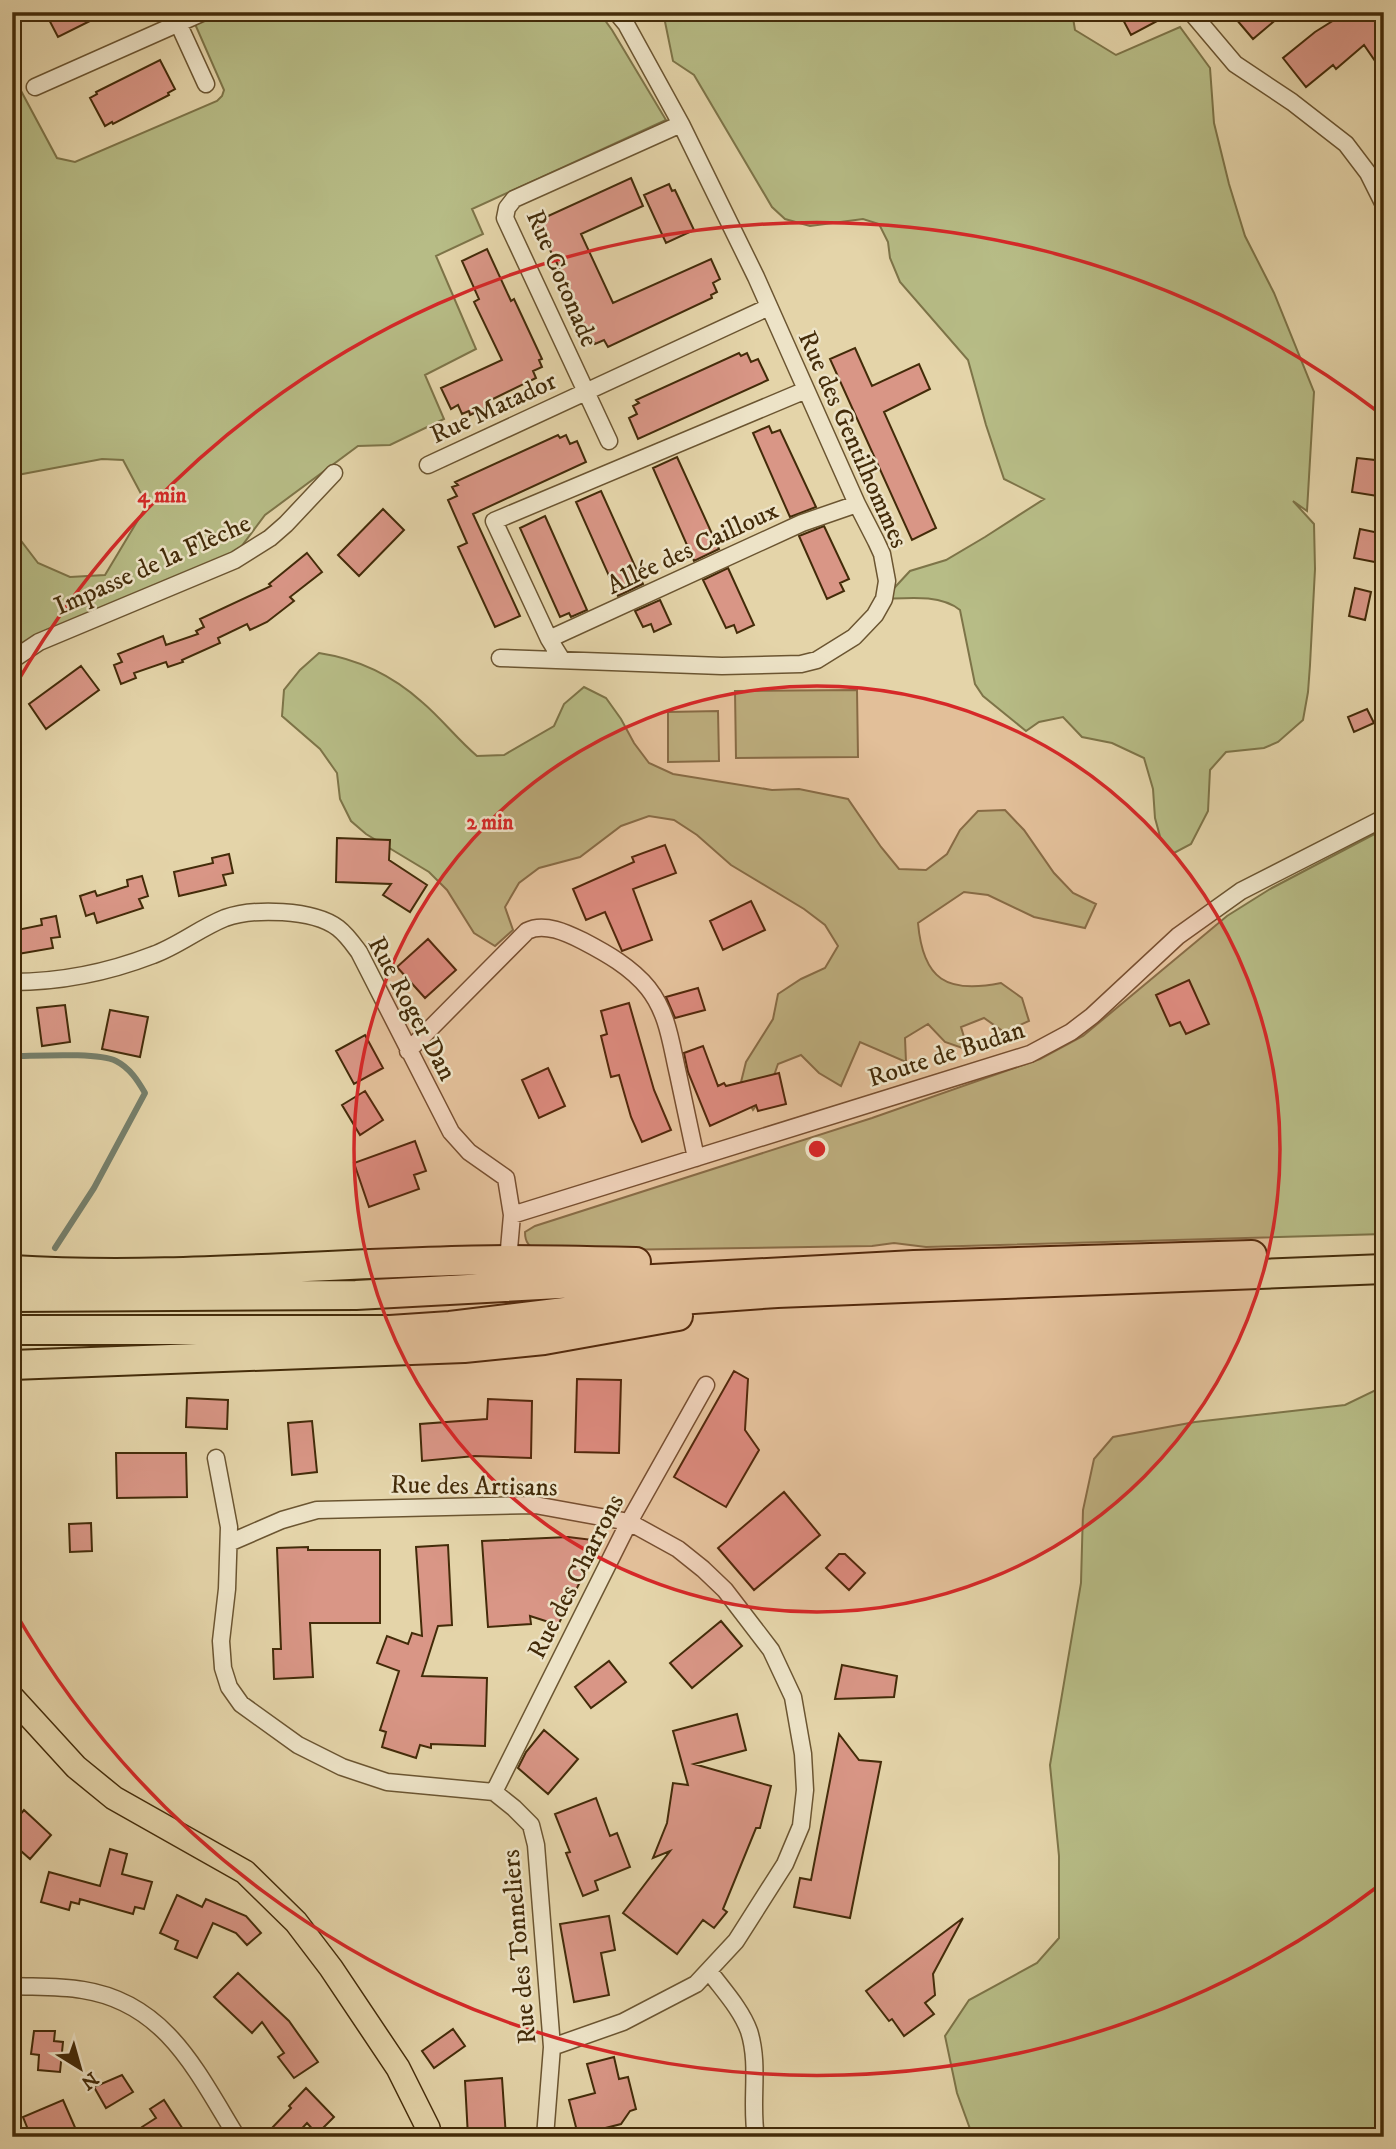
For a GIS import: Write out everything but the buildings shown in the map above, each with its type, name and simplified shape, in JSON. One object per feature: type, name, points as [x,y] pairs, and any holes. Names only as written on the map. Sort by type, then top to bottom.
[{"type":"highway","points":[[12,1330],[390,1330],[450,1326],[638,1303],[914,1265],[1384,1251]]},
{"type":"highway","points":[[12,1269],[54,1272],[238,1270],[508,1260],[737,1263],[776,1282]]},
{"type":"highway","points":[[12,1297],[356,1294],[1384,1269]]},
{"type":"highway","points":[[12,1365],[464,1348],[544,1340],[660,1320],[776,1282]]},
{"type":"main road","points":[[12,1697],[76,1768],[114,1798],[245,1872],[296,1922],[331,1968],[398,2068],[430,2137]]},
{"type":"street","points":[[35,87],[176,18],[204,12]]},
{"type":"street","name":"Rue des Gentilhommes","points":[[500,658],[722,666],[783,665],[817,660],[854,636],[875,615],[884,599],[887,580],[882,554],[857,505],[769,307],[681,124],[626,24],[616,12]]},
{"type":"street","points":[[1194,13],[1235,64],[1292,102],[1346,144],[1368,173],[1384,205]]},
{"type":"street","points":[[176,18],[206,83]]},
{"type":"street","name":"Rue Cotonade","points":[[609,441],[505,218],[514,199],[681,124]]},
{"type":"street","name":"Rue Matador","points":[[428,465],[769,307]]},
{"type":"street","points":[[562,660],[549,639],[494,521],[806,390]]},
{"type":"street","name":"Impasse de la Flèche","points":[[12,660],[38,642],[235,560],[270,538],[334,474]]},
{"type":"street","name":"Allée des Cailloux","points":[[549,639],[802,523],[857,505]]},
{"type":"street","name":"Route de Budan","points":[[512,1215],[1030,1054],[1065,1037],[1092,1016],[1178,936],[1241,891],[1384,818]]},
{"type":"street","name":"Rue Roger Dan","points":[[12,982],[64,978],[144,958],[235,915],[249,912],[313,916],[338,928],[353,944],[451,1132],[469,1152],[506,1178],[512,1215]]},
{"type":"street","points":[[408,1051],[527,931],[533,928],[561,931],[624,966],[648,988],[657,1001],[666,1023],[696,1158]]},
{"type":"street","points":[[508,1260],[512,1215]]},
{"type":"street","name":"Rue des Charrons","points":[[494,1793],[629,1522],[706,1385]]},
{"type":"street","points":[[216,1458],[229,1527],[221,1641],[222,1668],[229,1688],[241,1704],[298,1745],[342,1767],[387,1782],[494,1793]]},
{"type":"street","name":"Rue des Artisans","points":[[229,1543],[282,1520],[317,1510],[535,1505],[629,1522],[678,1549],[703,1569],[725,1590],[771,1650],[793,1698],[803,1754],[805,1790],[801,1826],[785,1864],[736,1941],[709,1972],[677,1995],[623,2022],[552,2047]]},
{"type":"street","name":"Rue des Tonneliers","points":[[494,1793],[531,1825],[536,1845],[552,2047],[545,2137]]},
{"type":"street","points":[[709,1972],[736,2007],[748,2029],[752,2045],[756,2137]]},
{"type":"street","points":[[12,1986],[83,1990],[122,2001],[157,2023],[184,2050],[237,2137]]},
{"type":"green space","points":[[223,12],[599,12],[666,120],[472,209],[483,234],[436,256],[476,349],[425,375],[444,419],[390,445],[358,446],[265,515],[238,551],[12,649],[12,529],[38,563],[70,577],[105,575],[147,505],[123,460],[102,459],[12,476],[12,74],[57,158],[75,162],[217,101],[222,96],[224,90],[195,24]]},
{"type":"green space","points":[[663,12],[1072,12],[1075,30],[1116,55],[1180,27],[1210,68],[1214,123],[1245,236],[1274,293],[1314,392],[1307,511],[1293,501],[1314,524],[1315,569],[1308,692],[1303,720],[1278,742],[1264,748],[1226,752],[1210,770],[1208,811],[1191,844],[1174,853],[1161,840],[1155,818],[1153,789],[1144,758],[1112,743],[1082,737],[1063,717],[1039,722],[1026,731],[983,696],[975,684],[960,610],[933,599],[884,599],[910,571],[946,560],[1044,499],[1004,479],[968,360],[900,282],[890,258],[888,242],[879,224],[863,219],[810,226],[785,219],[772,207],[694,75],[673,61]]},
{"type":"green space","points":[[319,653],[347,659],[387,676],[411,692],[477,756],[504,755],[554,726],[564,704],[584,687],[606,698],[649,763],[673,774],[772,790],[799,789],[848,799],[899,869],[926,870],[947,854],[960,830],[978,811],[1005,810],[1073,893],[1096,904],[1085,928],[1034,917],[988,895],[964,892],[918,923],[925,958],[932,970],[952,984],[982,986],[1001,983],[1022,998],[1029,1021],[1004,1032],[984,1018],[961,1027],[968,1050],[945,1042],[928,1024],[905,1038],[906,1062],[860,1042],[841,1086],[819,1073],[801,1055],[778,1064],[770,1087],[753,1110],[740,1086],[746,1062],[773,1019],[778,994],[825,968],[838,946],[825,925],[804,909],[731,865],[697,835],[674,820],[649,816],[621,826],[580,857],[539,868],[519,883],[505,907],[513,930],[495,946],[474,933],[447,890],[429,872],[366,834],[351,821],[340,799],[337,773],[320,749],[282,716],[284,690],[300,670]]},
{"type":"green space","points":[[857,690],[858,757],[736,758],[735,691]]},
{"type":"green space","points":[[718,711],[719,761],[668,762],[668,712]]},
{"type":"green space","points":[[1384,829],[1384,1234],[926,1247],[894,1243],[872,1246],[540,1251],[527,1242],[525,1232],[535,1226],[872,1118],[1040,1059],[1083,1036],[1227,916],[1270,889]]},
{"type":"green space","points":[[1384,1386],[1384,2137],[973,2137],[957,2093],[945,2036],[969,2000],[1037,1963],[1059,1938],[1059,1856],[1050,1765],[1081,1583],[1083,1510],[1094,1459],[1113,1437],[1195,1422],[1345,1405]]},
{"type":"waterway","points":[[12,1056],[81,1055],[107,1058],[125,1067],[145,1093],[94,1188],[55,1248]]}]
